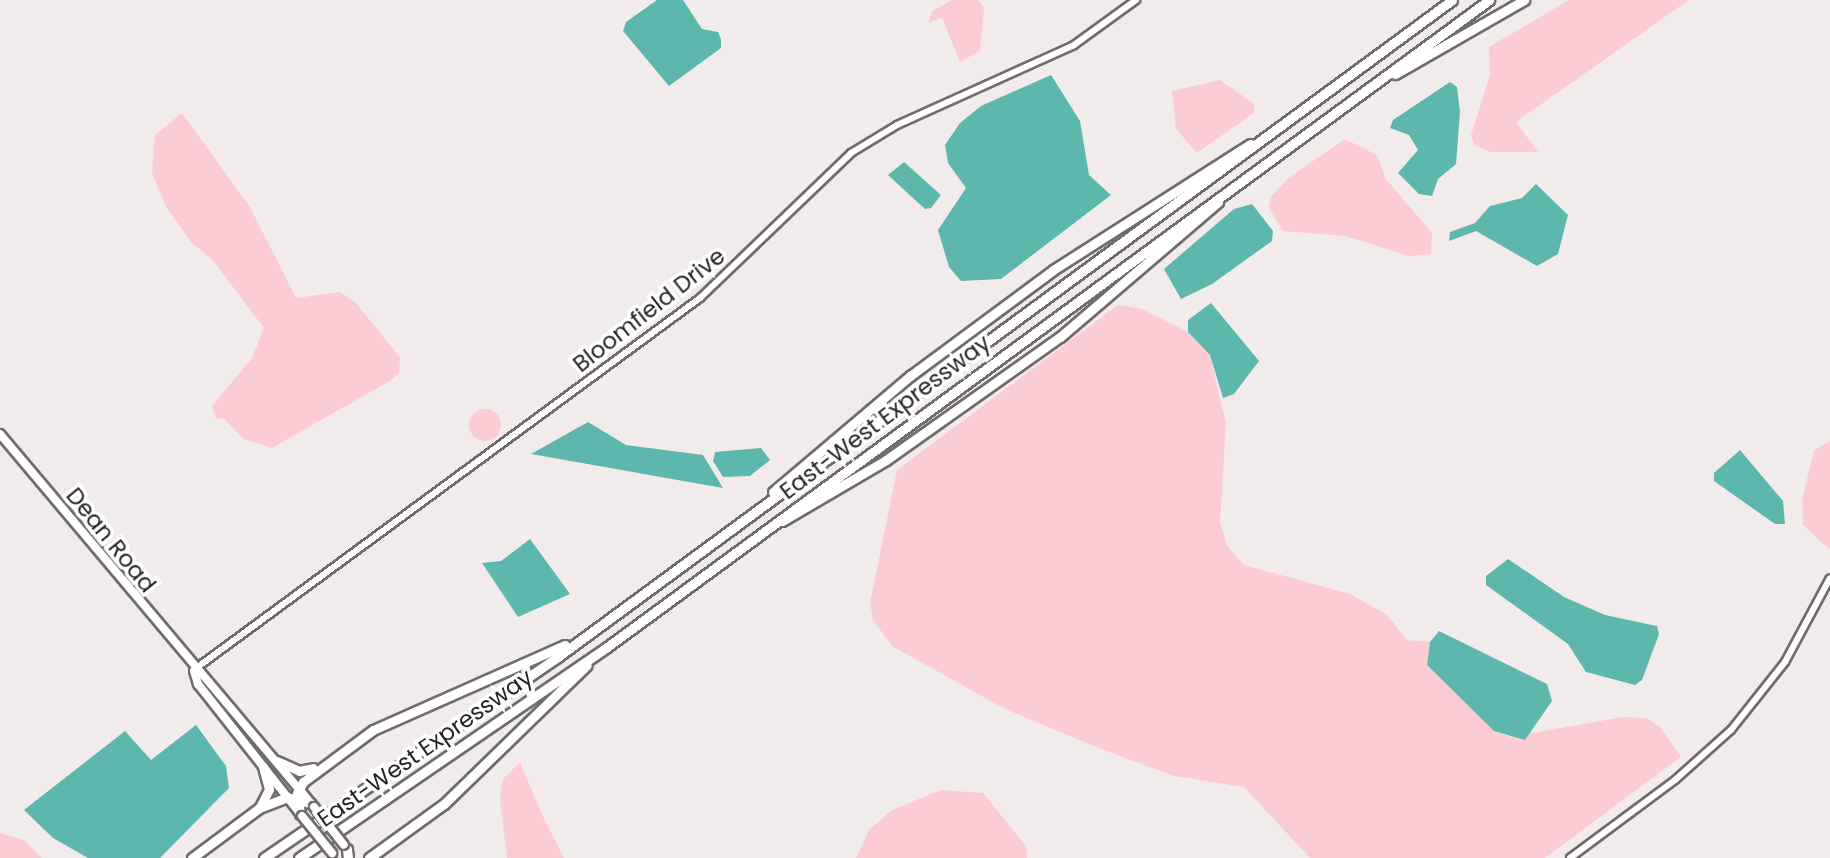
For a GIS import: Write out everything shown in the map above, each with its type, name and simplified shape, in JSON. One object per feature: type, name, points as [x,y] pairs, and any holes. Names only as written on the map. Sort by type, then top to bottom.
[{"type":"highway","name":"East-West Expressway","points":[[264,858],[576,640],[1452,0]]},
{"type":"highway","name":"East-West Expressway","points":[[299,858],[607,647],[1489,0]]},
{"type":"highway","points":[[1384,78],[1524,0]]},
{"type":"highway","points":[[762,505],[892,390],[1053,270],[1181,183],[1261,140]]},
{"type":"highway","points":[[772,525],[803,512],[948,418],[1086,317],[1222,197]]},
{"type":"highway","points":[[276,761],[299,771],[318,766],[403,714],[576,640]]},
{"type":"highway","points":[[369,858],[381,854],[471,779],[607,647]]},
{"type":"highway","points":[[192,858],[260,808],[298,793],[318,766]]},
{"type":"highway","points":[[260,808],[269,789],[262,767]]},
{"type":"highway","points":[[298,793],[312,805]]},
{"type":"highway","points":[[298,793],[301,815]]},
{"type":"main road","name":"Dean Road","points":[[0,434],[194,671],[276,761],[298,793]]},
{"type":"main road","name":"Dean Road","points":[[194,671],[198,684],[334,856]]},
{"type":"main road","points":[[312,805],[346,851]]},
{"type":"street","name":"Bloomfield Drive","points":[[194,671],[700,298],[851,153],[897,125],[1074,45],[1136,0]]},
{"type":"street","points":[[1570,858],[1675,780],[1731,730],[1786,662],[1830,578]]},
{"type":"street","points":[[346,851],[354,858]]},
{"type":"shaded area","points":[[952,0],[978,0],[984,8],[980,51],[960,62],[942,18],[929,22],[932,11]]},
{"type":"shaded area","points":[[1569,0],[1689,0],[1516,122],[1538,152],[1491,152],[1474,145],[1471,135],[1490,75],[1489,47]]},
{"type":"shaded area","points":[[1220,80],[1254,104],[1254,113],[1197,153],[1176,129],[1172,91]]},
{"type":"shaded area","points":[[182,113],[250,207],[296,298],[340,292],[355,302],[400,357],[399,373],[388,382],[272,448],[243,439],[224,418],[216,419],[212,406],[252,358],[264,328],[212,259],[192,243],[166,207],[152,173],[155,135]]},
{"type":"shaded area","points":[[1345,139],[1377,155],[1386,179],[1432,233],[1431,254],[1409,256],[1345,236],[1283,231],[1269,208],[1271,197],[1287,179]]},
{"type":"shaded area","points":[[1118,305],[1142,309],[1188,332],[1210,355],[1226,423],[1220,522],[1227,545],[1244,565],[1350,594],[1387,615],[1407,640],[1430,642],[1427,665],[1494,731],[1510,737],[1623,717],[1646,718],[1660,727],[1681,757],[1545,858],[1310,858],[1244,787],[1174,776],[1101,749],[1005,709],[892,646],[873,620],[870,603],[897,470]]},
{"type":"shaded area","points":[[485,409],[496,414],[501,425],[496,436],[485,441],[474,436],[469,425],[474,414]]},
{"type":"shaded area","points":[[1830,441],[1829,549],[1803,525],[1802,500],[1814,450]]},
{"type":"shaded area","points":[[520,762],[564,858],[507,858],[500,798],[503,779]]},
{"type":"shaded area","points":[[941,790],[983,793],[1026,846],[1027,858],[856,858],[869,830],[892,810]]},
{"type":"shaded area","points":[[0,833],[24,840],[42,858],[0,858]]},
{"type":"water","points":[[657,0],[683,0],[702,29],[718,32],[721,39],[721,48],[669,86],[623,31],[626,22]]},
{"type":"water","points":[[1051,75],[1080,121],[1089,175],[1111,195],[1001,279],[961,281],[949,267],[938,230],[966,188],[948,163],[945,145],[960,123],[981,106]]},
{"type":"water","points":[[1450,82],[1457,87],[1460,112],[1456,164],[1438,179],[1432,196],[1419,194],[1398,173],[1418,150],[1409,135],[1390,128],[1393,120]]},
{"type":"water","points":[[904,162],[941,195],[931,208],[925,209],[888,175]]},
{"type":"water","points":[[1536,184],[1568,215],[1558,254],[1537,266],[1476,231],[1449,241],[1450,232],[1475,223],[1490,206],[1522,198]]},
{"type":"water","points":[[1252,204],[1273,231],[1272,241],[1212,284],[1181,299],[1164,269],[1234,209]]},
{"type":"water","points":[[1211,303],[1259,361],[1234,394],[1223,398],[1210,355],[1188,332],[1188,320]]},
{"type":"water","points":[[588,422],[626,445],[703,455],[723,488],[531,454]]},
{"type":"water","points":[[761,448],[770,460],[750,476],[723,477],[713,461],[715,452]]},
{"type":"water","points":[[1740,450],[1783,501],[1785,524],[1775,524],[1714,481],[1714,473]]},
{"type":"water","points":[[530,539],[570,594],[518,617],[482,563],[501,561]]},
{"type":"water","points":[[1508,559],[1564,597],[1605,615],[1657,626],[1659,634],[1642,680],[1635,685],[1586,672],[1568,644],[1486,585],[1486,576]]},
{"type":"water","points":[[1439,631],[1547,684],[1552,701],[1525,740],[1494,731],[1427,665],[1430,642]]},
{"type":"water","points":[[196,725],[226,766],[229,788],[160,858],[88,858],[53,838],[24,810],[125,731],[151,760]]}]
